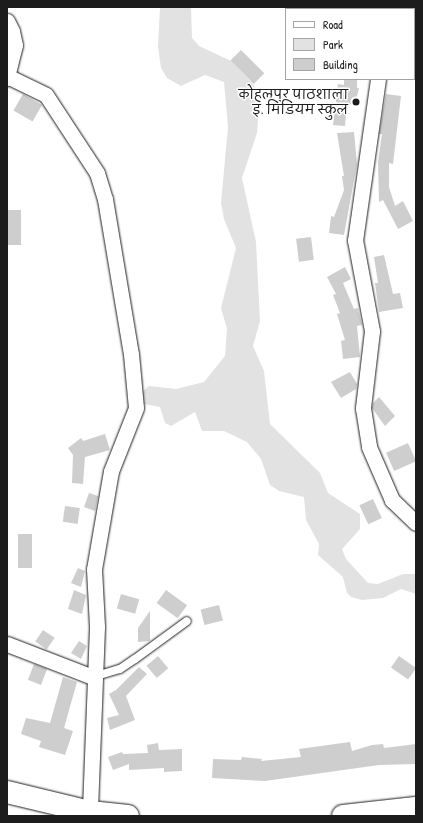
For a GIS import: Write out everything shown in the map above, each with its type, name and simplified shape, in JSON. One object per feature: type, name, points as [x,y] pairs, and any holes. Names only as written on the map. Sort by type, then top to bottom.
[{"type":"main road","points":[[7,792],[90,812],[128,816]]},
{"type":"main road","points":[[343,816],[416,808]]},
{"type":"street","points":[[7,21],[12,31],[15,45],[7,77],[46,96],[97,173],[105,199],[131,354],[136,408],[111,471],[94,569],[97,628],[93,677],[90,812]]},
{"type":"street","points":[[378,80],[355,240],[372,331],[363,408],[369,447],[392,500],[416,523]]},
{"type":"street","points":[[7,644],[93,677]]},
{"type":"lane","points":[[93,677],[105,675],[130,662],[187,621]]},
{"type":"green space","points":[[160,7],[191,7],[192,38],[199,46],[231,61],[253,84],[260,96],[257,133],[242,178],[256,242],[260,321],[253,346],[264,371],[270,424],[320,473],[328,493],[360,514],[360,529],[342,549],[346,559],[368,583],[378,584],[403,574],[416,574],[416,594],[401,589],[383,598],[362,600],[351,597],[347,593],[343,577],[318,555],[319,544],[306,520],[304,497],[279,491],[270,485],[261,459],[247,442],[224,431],[202,431],[195,412],[171,426],[165,423],[160,407],[144,404],[141,393],[149,386],[176,389],[204,382],[225,356],[227,329],[221,308],[236,248],[224,219],[221,203],[228,127],[224,82],[205,75],[181,86],[167,78],[161,68],[158,47]]},
{"type":"building","points":[[241,50],[264,73],[254,84],[230,61]]},
{"type":"building","points":[[344,80],[357,80],[357,88],[359,88],[355,105],[347,104],[345,126],[333,125],[338,84],[344,85]]},
{"type":"building","points":[[23,94],[42,105],[33,121],[14,110]]},
{"type":"building","points":[[386,94],[401,96],[393,164],[389,163],[389,187],[395,206],[403,201],[413,221],[398,229],[383,200],[379,202],[378,162],[382,134],[379,134]]},
{"type":"building","points":[[354,132],[357,164],[344,235],[329,233],[331,216],[334,217],[344,190],[342,176],[344,176],[337,133]]},
{"type":"building","points":[[7,210],[21,210],[21,245],[7,245]]},
{"type":"building","points":[[311,237],[314,260],[299,262],[296,239]]},
{"type":"building","points":[[384,255],[393,294],[400,293],[403,308],[379,312],[375,283],[378,283],[374,257]]},
{"type":"building","points":[[345,267],[351,279],[343,283],[354,309],[358,308],[362,325],[357,326],[360,357],[343,359],[341,341],[345,340],[337,314],[340,313],[333,295],[336,294],[327,277]]},
{"type":"building","points":[[350,372],[357,384],[356,389],[341,398],[331,382]]},
{"type":"building","points":[[379,397],[395,416],[385,426],[372,408],[373,403]]},
{"type":"building","points":[[105,434],[110,450],[85,457],[83,484],[72,483],[73,455],[68,448],[81,438],[83,441]]},
{"type":"building","points":[[408,443],[416,461],[394,471],[386,453]]},
{"type":"building","points":[[89,493],[98,496],[95,511],[84,507]]},
{"type":"building","points":[[373,499],[382,518],[368,524],[359,505]]},
{"type":"building","points":[[65,506],[80,508],[78,524],[63,522]]},
{"type":"building","points":[[18,534],[32,534],[32,568],[18,568]]},
{"type":"building","points":[[78,568],[85,571],[81,587],[71,583]]},
{"type":"building","points":[[74,590],[86,595],[82,614],[68,609]]},
{"type":"building","points":[[166,590],[187,605],[178,618],[157,603]]},
{"type":"building","points":[[121,594],[139,599],[135,614],[117,608]]},
{"type":"building","points":[[219,605],[223,621],[204,625],[201,610]]},
{"type":"building","points":[[150,611],[150,641],[138,642],[138,628]]},
{"type":"building","points":[[43,630],[55,638],[47,649],[35,642]]},
{"type":"building","points":[[79,641],[87,646],[81,659],[71,653]]},
{"type":"building","points":[[158,656],[168,668],[157,678],[147,666]]},
{"type":"building","points":[[399,656],[416,668],[408,680],[391,667]]},
{"type":"building","points":[[34,664],[47,669],[41,685],[28,680]]},
{"type":"building","points":[[139,667],[147,674],[126,696],[135,720],[110,730],[107,718],[119,715],[109,694],[116,690]]},
{"type":"building","points":[[63,677],[77,682],[64,728],[73,731],[65,755],[39,747],[41,741],[21,734],[26,718],[50,723]]},
{"type":"building","points":[[350,742],[352,751],[372,745],[383,744],[384,748],[416,744],[416,764],[379,765],[265,781],[212,778],[213,759],[241,760],[242,757],[262,759],[261,761],[301,757],[299,749]]},
{"type":"building","points":[[158,743],[159,750],[182,749],[182,771],[164,772],[164,768],[129,770],[129,764],[113,770],[108,757],[122,752],[123,754],[148,753],[147,745]]},
{"type":"place","name":"कोहलपुर पाठशाला इ. मिडियम स्कुल","points":[[356,102]]}]
